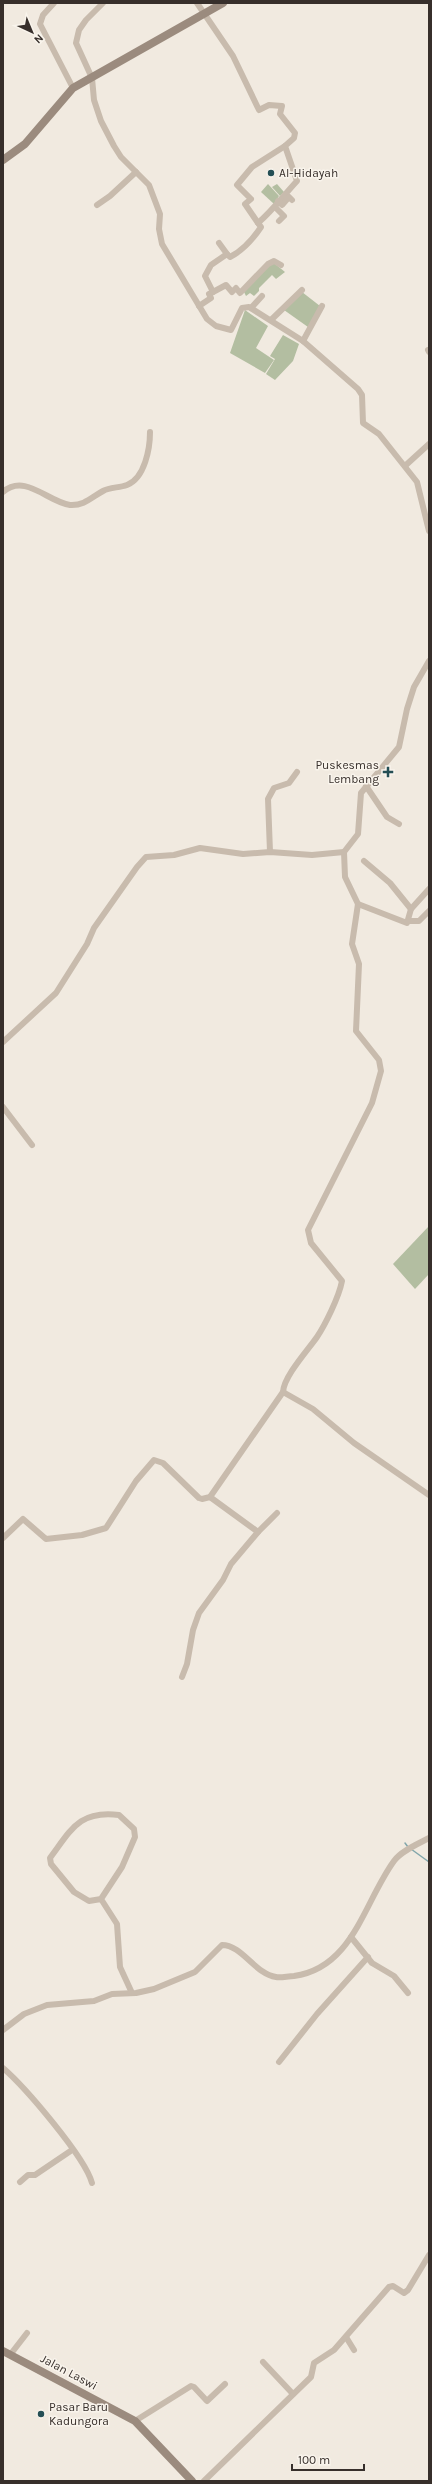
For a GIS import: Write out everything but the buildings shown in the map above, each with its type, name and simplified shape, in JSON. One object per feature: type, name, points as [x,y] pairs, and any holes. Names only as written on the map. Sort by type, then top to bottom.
[{"type":"street","points":[[54,3],[42,15],[40,24],[73,88]]},
{"type":"street","points":[[103,3],[86,20],[77,37],[78,50],[92,78],[94,100],[101,121],[121,157],[149,185],[157,202],[162,244],[199,306],[210,322],[229,331],[242,308],[247,306],[251,308],[303,341],[360,392],[363,423],[379,434],[406,465],[419,487],[422,511],[429,531]]},
{"type":"street","points":[[197,3],[233,56],[259,110],[269,105],[282,106],[280,114],[295,133],[294,138],[285,146],[252,166],[237,185],[251,199],[245,204],[261,227],[252,240],[230,257],[219,243]]},
{"type":"street","points":[[3,160],[25,144],[73,88],[204,12],[223,3]]},
{"type":"street","points":[[258,222],[299,184],[285,146]]},
{"type":"street","points":[[97,205],[110,196],[136,172]]},
{"type":"street","points":[[277,204],[282,205],[289,197],[292,200]]},
{"type":"street","points":[[277,204],[284,216],[279,221]]},
{"type":"street","points":[[213,292],[205,276],[207,270],[227,254]]},
{"type":"street","points":[[199,306],[211,298],[210,294],[226,285],[232,292],[236,288],[240,293],[268,264],[274,261],[281,265]]},
{"type":"street","points":[[271,320],[302,290]]},
{"type":"street","points":[[251,308],[262,296]]},
{"type":"street","points":[[303,341],[322,306]]},
{"type":"street","points":[[3,492],[13,486],[31,487],[52,499],[70,505],[79,505],[91,500],[104,490],[127,485],[133,480],[146,460],[150,432]]},
{"type":"street","points":[[406,465],[429,444]]},
{"type":"street","points":[[3,1538],[20,1519],[25,1520],[46,1539],[82,1535],[106,1528],[136,1481],[154,1460],[163,1463],[199,1498],[202,1499],[210,1497],[283,1392],[286,1383],[303,1354],[320,1331],[342,1284],[340,1278],[311,1243],[308,1230],[372,1103],[381,1071],[379,1060],[356,1031],[359,964],[352,944],[358,904],[345,877],[344,852],[358,834],[360,797],[366,786],[399,747],[407,709],[414,687],[429,661]]},
{"type":"street","points":[[270,852],[268,799],[274,788],[289,783],[297,772]]},
{"type":"street","points":[[366,786],[387,817],[399,824]]},
{"type":"street","points":[[3,1042],[56,993],[87,944],[94,928],[136,866],[146,857],[174,855],[200,848],[239,854],[270,852],[312,855],[344,852]]},
{"type":"street","points":[[364,861],[390,883],[411,909]]},
{"type":"street","points":[[409,921],[411,909],[429,889]]},
{"type":"street","points":[[358,904],[404,923],[409,921],[419,921],[429,911]]},
{"type":"street","points":[[3,1107],[32,1145]]},
{"type":"street","points":[[283,1392],[313,1409],[354,1443],[429,1495]]},
{"type":"street","points":[[210,1497],[258,1532]]},
{"type":"street","points":[[182,1677],[187,1664],[193,1630],[199,1613],[223,1580],[231,1564],[258,1532],[277,1513]]},
{"type":"street","points":[[93,1814],[118,1815],[134,1829],[135,1837],[122,1867],[101,1899],[88,1901],[74,1892],[51,1864],[50,1858],[68,1834],[86,1816],[93,1814]]},
{"type":"street","points":[[3,2030],[24,2014],[47,2005],[90,2001],[112,1994],[132,1993],[154,1989],[196,1972],[222,1945],[231,1947],[267,1974],[275,1977],[302,1975],[319,1968],[332,1960],[351,1937],[394,1860],[429,1838]]},
{"type":"street","points":[[101,1899],[117,1924],[120,1967],[132,1993]]},
{"type":"street","points":[[351,1937],[375,1966],[394,1976],[408,1993]]},
{"type":"street","points":[[279,2062],[317,2014],[368,1957]]},
{"type":"street","points":[[3,2068],[33,2100],[72,2150],[90,2174],[92,2183]]},
{"type":"street","points":[[20,2182],[27,2175],[35,2175],[72,2150]]},
{"type":"street","points":[[204,2481],[311,2377],[314,2363],[330,2353],[346,2337],[388,2287],[393,2286],[404,2293],[408,2290],[429,2255]]},
{"type":"street","points":[[6,2353],[27,2333]]},
{"type":"street","points":[[346,2337],[354,2350]]},
{"type":"street","name":"Jalan Laswi","points":[[6,2353],[135,2421],[192,2481]]},
{"type":"street","points":[[262,2362],[293,2394]]},
{"type":"street","points":[[135,2421],[191,2386],[194,2387],[207,2401],[225,2384]]},
{"type":"green space","points":[[268,184],[279,196],[274,204],[261,192]]},
{"type":"green space","points":[[277,184],[284,192],[280,196],[272,187]]},
{"type":"green space","points":[[274,263],[285,272],[276,279],[272,275],[259,288],[259,291],[254,296],[250,293],[246,296],[244,292],[262,272]]},
{"type":"green space","points":[[302,292],[320,306],[308,327],[284,310]]},
{"type":"green space","points":[[245,310],[268,326],[256,348],[274,360],[265,373],[230,353]]},
{"type":"green space","points":[[283,335],[299,344],[293,361],[275,380],[266,374],[275,359],[270,356]]},
{"type":"green space","points":[[429,1226],[429,1274],[415,1289],[393,1264]]},
{"type":"waterway","points":[[405,1843],[408,1847]]},
{"type":"waterway","points":[[411,1849],[429,1862]]},
{"type":"place","name":"Al-Hidayah","points":[[271,173]]},
{"type":"place","name":"Puskesmas Lembang","points":[[388,772]]},
{"type":"place","name":"Pasar Baru Kadungora","points":[[41,2414]]}]
